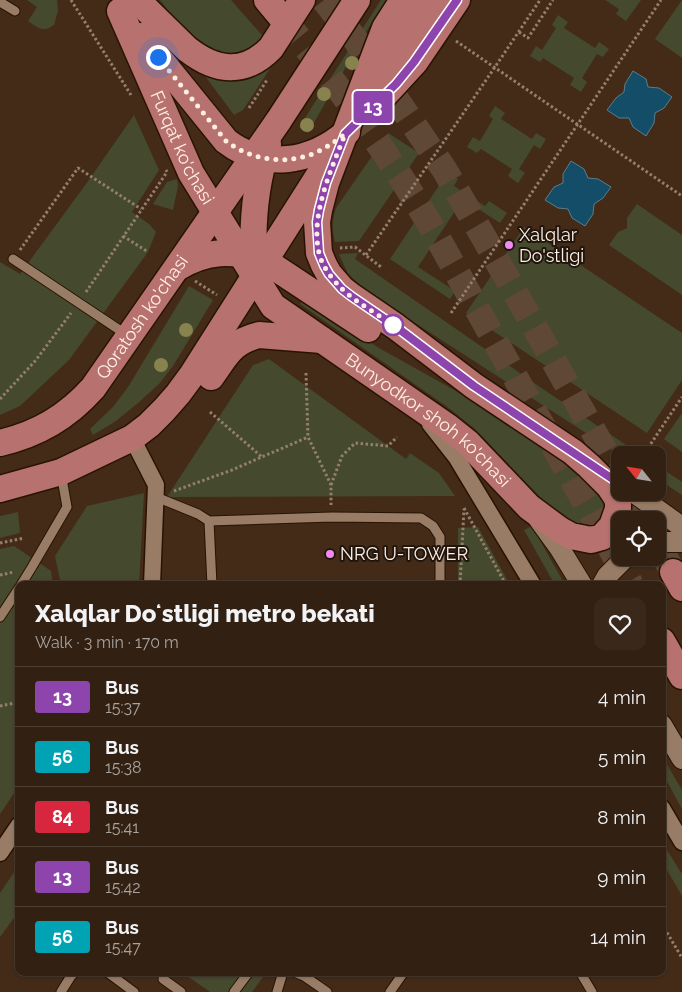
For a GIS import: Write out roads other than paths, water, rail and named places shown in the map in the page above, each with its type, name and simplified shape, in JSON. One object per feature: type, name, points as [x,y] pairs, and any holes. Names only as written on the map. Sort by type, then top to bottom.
[{"type":"main road","points":[[123,4],[209,64],[230,67],[252,63],[265,54],[271,48],[302,0]]},
{"type":"main road","points":[[254,262],[253,240],[259,157],[279,120],[357,0]]},
{"type":"main road","points":[[345,134],[385,28],[403,0]]},
{"type":"main road","points":[[0,489],[126,456],[149,425],[192,376],[254,262],[345,134],[430,0]]},
{"type":"main road","points":[[345,134],[396,84],[419,56],[457,0]]},
{"type":"main road","name":"Furqat ko'chasi","points":[[123,4],[226,141],[240,150],[259,157],[290,160],[308,156],[326,148],[345,134]]},
{"type":"main road","name":"Furqat ko'chasi","points":[[123,4],[191,173],[215,212],[254,262]]},
{"type":"main road","name":"Bunyodkor shoh ko'chasi","points":[[254,262],[273,306],[390,386],[468,443],[528,507],[560,530],[577,538],[596,539],[602,537],[609,530],[615,521],[618,501],[602,479],[573,452],[474,386],[395,326],[346,293],[324,265],[319,253],[317,222],[326,183],[345,134]]},
{"type":"main road","name":"Qoratosh ko'chasi","points":[[0,443],[28,435],[48,425],[80,403],[102,376],[129,337],[184,274],[215,212],[259,157]]},
{"type":"main road","points":[[184,274],[187,240],[194,215],[194,192],[191,173]]},
{"type":"main road","points":[[184,274],[188,261],[200,256],[213,254],[254,262]]},
{"type":"main road","name":"Bunyodkor shoh ko'chasi","points":[[254,262],[405,353],[474,386]]},
{"type":"main road","points":[[136,444],[161,435],[180,418],[231,349],[240,342],[259,335],[324,341]]},
{"type":"main road","points":[[666,648],[682,676]]},
{"type":"street","points":[[390,386],[425,419],[456,457],[531,581]]},
{"type":"street","points":[[136,444],[156,485],[152,581]]},
{"type":"street","points":[[573,452],[611,478]]},
{"type":"street","points":[[646,501],[682,527]]},
{"type":"street","name":"Bunyodkor shoh ko'chasi","points":[[528,507],[560,549],[580,581]]},
{"type":"street","points":[[666,542],[682,542]]},
{"type":"street","points":[[604,581],[616,566]]},
{"type":"street","points":[[666,732],[682,759]]},
{"type":"street","points":[[666,815],[682,842]]},
{"type":"street","points":[[0,853],[15,831]]},
{"type":"lane","points":[[0,2],[15,11]]},
{"type":"lane","points":[[13,259],[129,337]]},
{"type":"lane","points":[[24,581],[67,507],[60,472]]},
{"type":"lane","points":[[156,497],[198,514],[209,521],[332,517],[420,518],[433,526],[440,537],[440,581]]},
{"type":"lane","points":[[209,521],[212,581]]},
{"type":"lane","points":[[0,617],[15,594]]},
{"type":"lane","points":[[61,992],[71,976]]},
{"type":"lane","points":[[113,976],[134,992]]},
{"type":"lane","points":[[234,992],[246,976]]},
{"type":"lane","points":[[277,992],[283,976]]},
{"type":"lane","points":[[304,976],[328,992]]},
{"type":"lane","points":[[390,992],[401,976]]},
{"type":"lane","points":[[582,976],[592,992]]},
{"type":"lane","points":[[163,979],[181,992]]},
{"type":"water","points":[[633,71],[646,79],[648,87],[659,88],[672,97],[664,108],[655,113],[654,123],[646,136],[633,127],[629,118],[619,118],[607,110],[616,98],[624,92],[625,84]]},
{"type":"water","points":[[571,161],[584,169],[588,178],[598,179],[611,187],[603,198],[594,204],[593,214],[585,226],[572,218],[568,209],[558,208],[545,200],[554,187],[563,183],[563,174]]},
{"type":"tunnel","points":[[324,0],[355,39],[444,169],[611,462]]},
{"type":"tunnel","points":[[282,18],[361,119],[414,198],[629,581]]},
{"type":"tunnel","points":[[633,501],[639,511]]},
{"type":"tunnel","points":[[666,559],[673,572]]},
{"type":"place","name":"Xalqlar Do'stligi","points":[[509,245]]},
{"type":"place","name":"NRG U-TOWER","points":[[330,554]]}]
